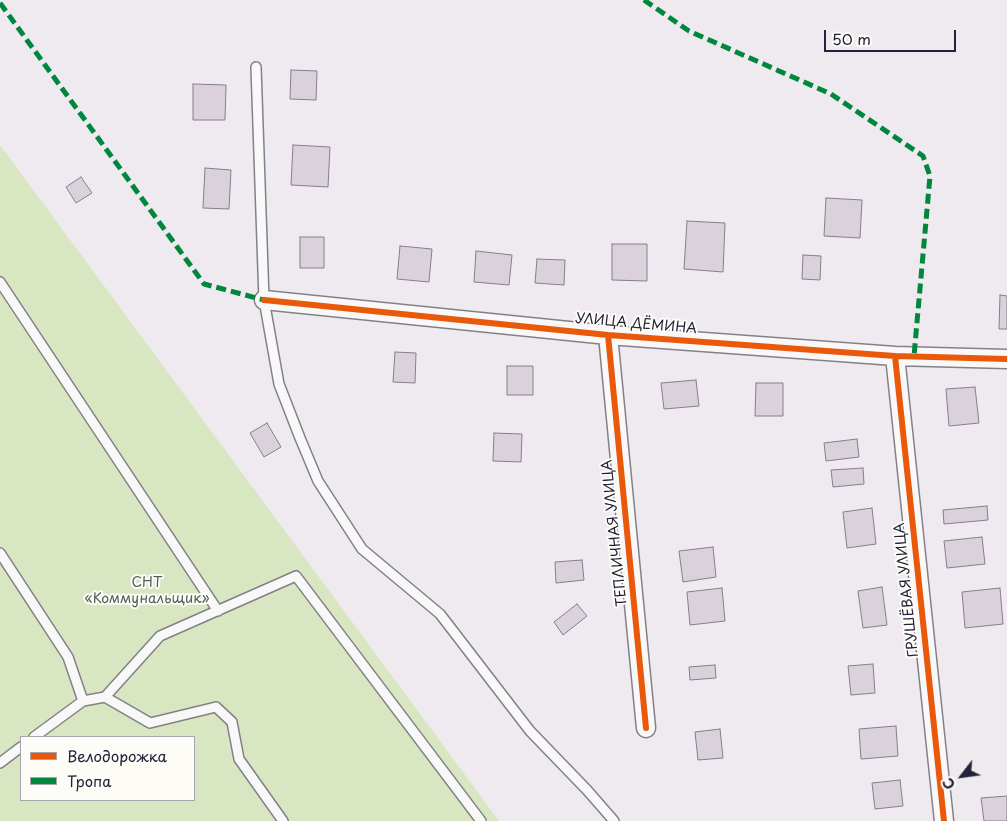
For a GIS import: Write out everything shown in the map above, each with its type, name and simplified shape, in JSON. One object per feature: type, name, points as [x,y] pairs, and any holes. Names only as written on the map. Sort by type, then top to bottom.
[{"type":"street","name":"УЛИЦА ДЁМИНА","points":[[264,300],[608,335],[895,356],[1007,359]]},
{"type":"street","name":"ТЕПЛИЧНАЯ УЛИЦА","points":[[608,335],[646,728]]},
{"type":"street","name":"ГРУШЁВАЯ УЛИЦА","points":[[895,356],[944,821]]},
{"type":"lane","points":[[256,67],[264,300],[279,384],[318,481],[362,549],[440,614],[530,731],[614,821]]},
{"type":"lane","points":[[0,282],[218,611]]},
{"type":"lane","points":[[0,553],[68,657],[83,700]]},
{"type":"lane","points":[[105,697],[160,636],[296,576],[482,821]]},
{"type":"lane","points":[[35,736],[83,700],[105,697],[150,723],[216,707],[232,722],[239,759],[283,821]]},
{"type":"lane","points":[[0,763],[20,748]]},
{"type":"green space","name":"СНТ «Коммунальщик»","points":[[0,145],[499,821],[0,821]]},
{"type":"building","points":[[291,70],[317,71],[316,100],[290,99]]},
{"type":"building","points":[[193,84],[226,85],[225,120],[193,120]]},
{"type":"building","points":[[293,145],[330,147],[328,187],[291,185]]},
{"type":"building","points":[[205,168],[231,170],[229,209],[203,208]]},
{"type":"building","points":[[81,177],[92,193],[76,203],[66,187]]},
{"type":"building","points":[[826,198],[862,200],[860,238],[824,236]]},
{"type":"building","points":[[687,221],[725,223],[723,272],[684,269]]},
{"type":"building","points":[[300,237],[324,237],[324,268],[300,268]]},
{"type":"building","points":[[612,244],[647,244],[647,281],[612,280]]},
{"type":"building","points":[[400,246],[432,249],[429,282],[397,279]]},
{"type":"building","points":[[476,251],[512,255],[509,285],[474,282]]},
{"type":"building","points":[[803,255],[821,256],[820,280],[802,279]]},
{"type":"building","points":[[537,259],[565,260],[564,285],[535,283]]},
{"type":"building","points":[[1000,295],[1007,296],[1007,329],[999,329]]},
{"type":"building","points":[[395,352],[416,353],[415,383],[393,382]]},
{"type":"building","points":[[507,366],[533,366],[533,395],[507,395]]},
{"type":"building","points":[[696,380],[699,406],[664,409],[661,383]]},
{"type":"building","points":[[756,383],[783,383],[783,416],[755,416]]},
{"type":"building","points":[[975,387],[979,423],[949,426],[946,389]]},
{"type":"building","points":[[267,423],[281,447],[264,457],[250,433]]},
{"type":"building","points":[[494,433],[522,434],[521,462],[493,461]]},
{"type":"building","points":[[857,439],[859,457],[826,461],[824,443]]},
{"type":"building","points":[[863,468],[864,484],[833,487],[831,470]]},
{"type":"building","points":[[987,506],[988,520],[944,524],[943,510]]},
{"type":"building","points":[[872,508],[876,544],[847,548],[843,512]]},
{"type":"building","points":[[982,537],[985,564],[947,568],[944,541]]},
{"type":"building","points":[[713,547],[716,577],[683,582],[679,551]]},
{"type":"building","points":[[582,560],[584,580],[556,583],[555,562]]},
{"type":"building","points":[[882,587],[887,625],[863,628],[858,591]]},
{"type":"building","points":[[722,588],[725,621],[690,625],[687,592]]},
{"type":"building","points":[[1000,588],[1003,624],[965,628],[962,592]]},
{"type":"building","points":[[577,604],[587,616],[563,635],[554,622]]},
{"type":"building","points":[[873,664],[875,693],[851,695],[848,666]]},
{"type":"building","points":[[715,665],[716,678],[690,680],[689,667]]},
{"type":"building","points":[[896,726],[898,756],[861,759],[859,729]]},
{"type":"building","points":[[720,729],[723,758],[698,760],[695,732]]},
{"type":"building","points":[[900,780],[903,806],[875,809],[872,783]]},
{"type":"building","points":[[1007,796],[1007,821],[984,821],[981,798]]},
{"type":"marked path","points":[[644,0],[689,31],[831,94],[923,156],[930,176],[914,356]]},
{"type":"marked path","points":[[0,3],[204,284],[264,300]]},
{"type":"cycle path","points":[[264,300],[608,335],[895,356],[1007,359]]},
{"type":"cycle path","points":[[608,335],[646,728]]},
{"type":"cycle path","points":[[895,356],[944,821]]}]
